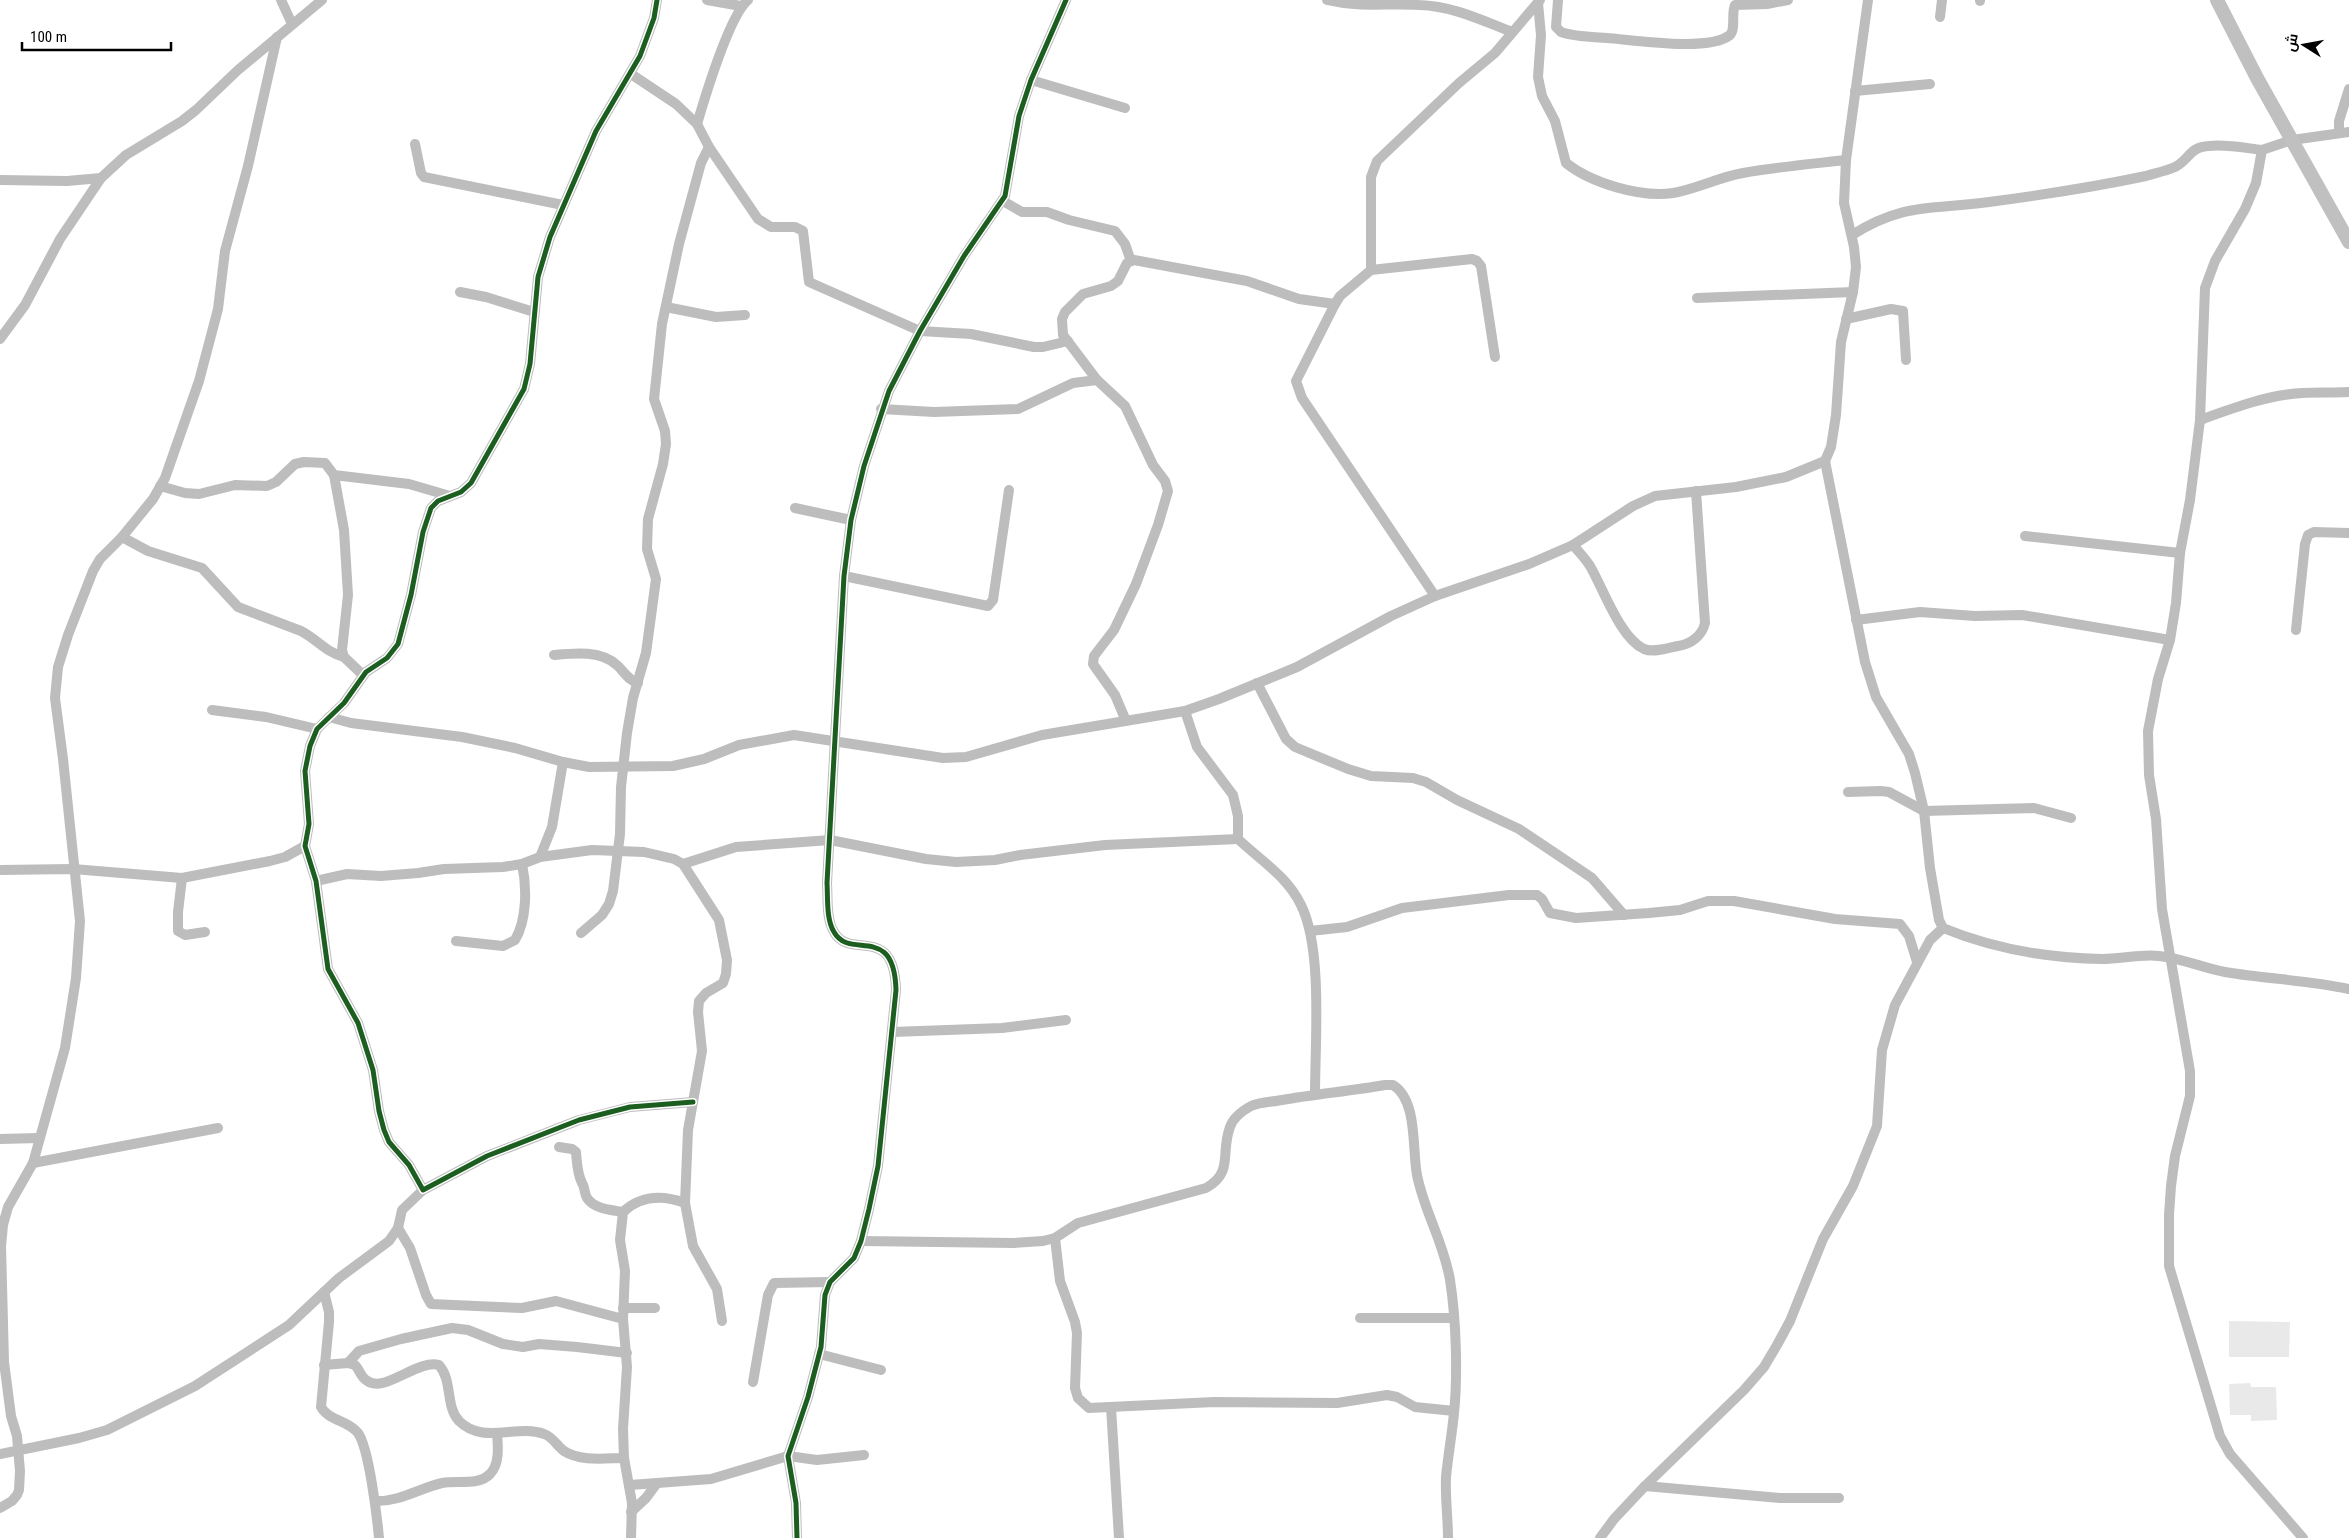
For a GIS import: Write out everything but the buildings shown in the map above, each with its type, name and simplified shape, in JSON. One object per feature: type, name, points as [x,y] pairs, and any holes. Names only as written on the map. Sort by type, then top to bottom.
[{"type":"main road","points":[[2217,0],[2349,242]]},
{"type":"street","points":[[281,0],[292,24]]},
{"type":"street","points":[[0,339],[25,305],[60,238],[101,178],[126,155],[182,121],[196,110],[238,70],[322,0]]},
{"type":"street","points":[[423,1190],[409,1165],[389,1142],[379,1111],[372,1070],[358,1023],[328,969],[316,881],[305,846],[309,824],[305,771],[310,746],[317,729],[344,703],[363,675],[374,665],[387,658],[398,644],[426,519],[432,508],[438,501],[460,492],[471,483],[524,389],[530,364],[534,312],[542,262],[563,205],[596,132],[631,74],[648,37],[657,0]]},
{"type":"street","points":[[697,124],[720,56],[745,3],[706,0]]},
{"type":"street","points":[[797,1538],[796,1503],[788,1456],[808,1397],[819,1354],[825,1295],[830,1282],[854,1258],[861,1241],[878,1166],[896,982],[891,961],[882,950],[842,940],[835,935],[831,926],[827,883],[844,576],[850,520],[881,409],[920,331],[964,256],[1003,201],[1019,116],[1031,80],[1066,0]]},
{"type":"street","points":[[1327,0],[1375,6],[1419,5],[1458,10],[1512,32]]},
{"type":"street","points":[[1458,10],[1462,0]]},
{"type":"street","points":[[1558,0],[1556,27],[1561,32],[1670,44],[1702,43],[1729,35],[1732,31],[1735,5],[1768,4],[1788,0]]},
{"type":"street","points":[[1868,0],[1846,160],[1844,203],[1847,222],[1852,235],[1856,267],[1853,292],[1841,342],[1836,415],[1831,447],[1825,461],[1865,662],[1876,697],[1909,754],[1924,811],[1930,868],[1939,920],[1943,928],[2004,948],[2070,958],[2158,956],[2214,970],[2251,976],[2314,982],[2349,989]]},
{"type":"street","points":[[1940,17],[1942,0]]},
{"type":"street","points":[[1539,1],[1541,35],[1538,78],[1542,96],[1556,121],[1566,162],[1585,176],[1609,184],[1658,194],[1675,193],[1740,174],[1780,166],[1846,160]]},
{"type":"street","points":[[1371,270],[1370,177],[1377,160],[1459,83],[1495,53],[1539,1]]},
{"type":"street","points":[[0,1508],[12,1501],[19,1490],[17,1436],[11,1416],[4,1362],[2,1225],[8,1208],[33,1163],[65,1048],[76,978],[80,921],[73,870],[63,759],[56,717],[55,681],[68,635],[93,570],[100,558],[122,537],[153,499],[160,486],[199,381],[221,293],[224,251],[248,166],[278,37]]},
{"type":"street","points":[[631,74],[676,104],[697,124],[709,147],[758,219],[771,227],[794,227],[803,231],[809,282],[920,331],[971,334],[1034,347],[1043,347],[1068,341]]},
{"type":"street","points":[[1031,80],[1125,108]]},
{"type":"street","points":[[1855,90],[1930,84]]},
{"type":"street","points":[[1852,235],[1874,221],[1912,208],[1964,205],[2004,200],[2104,184],[2164,171],[2182,162],[2195,148],[2210,145],[2262,150],[2292,140],[2344,132],[2339,121],[2349,89]]},
{"type":"street","points":[[415,144],[421,173],[424,177],[563,205]]},
{"type":"street","points":[[580,933],[594,924],[610,904],[617,851],[627,733],[646,653],[656,579],[647,549],[647,535],[648,519],[663,464],[666,444],[665,432],[654,399],[662,324],[679,244],[698,172],[705,152],[709,147]]},
{"type":"street","points":[[2262,150],[2261,162],[2252,192],[2231,237],[2215,261],[2206,288],[2200,420],[2190,500],[2180,553],[2176,603],[2170,640],[2158,679],[2148,731],[2149,775],[2156,819],[2162,909],[2190,1070],[2190,1096],[2175,1156],[2171,1186],[2168,1215],[2169,1266],[2220,1436],[2230,1454],[2303,1538]]},
{"type":"street","points":[[0,180],[101,178]]},
{"type":"street","points":[[1003,201],[1022,212],[1047,212],[1115,232],[1125,244],[1131,261]]},
{"type":"street","points":[[1126,721],[1115,695],[1093,664],[1094,656],[1114,630],[1136,584],[1158,525],[1168,491],[1165,481],[1153,465],[1124,406],[1097,380],[1063,334],[1062,319],[1065,312],[1083,294],[1090,290],[1111,286],[1118,281],[1131,261],[1138,260],[1247,282],[1299,299],[1335,304]]},
{"type":"street","points":[[1435,596],[1320,426],[1296,386],[1297,375],[1340,296],[1371,270],[1472,260],[1477,261],[1481,266],[1495,357]]},
{"type":"street","points":[[460,292],[486,297],[534,312]]},
{"type":"street","points":[[1697,298],[1853,292]]},
{"type":"street","points":[[666,307],[716,317],[745,315]]},
{"type":"street","points":[[1846,319],[1891,309],[1903,311],[1906,360]]},
{"type":"street","points":[[881,409],[943,412],[1018,409],[1074,383],[1097,380]]},
{"type":"street","points":[[2200,420],[2241,405],[2276,396],[2302,393],[2349,392]]},
{"type":"street","points":[[329,717],[515,748],[563,762],[589,767],[673,766],[704,759],[739,745],[794,736],[943,758],[966,756],[1042,735],[1185,711],[1257,683],[1327,652],[1391,616],[1435,596],[1529,564],[1573,545],[1633,506],[1648,499],[1656,496],[1736,487],[1786,477],[1825,461]]},
{"type":"street","points":[[160,486],[198,494],[235,486],[267,486],[276,482],[295,464],[304,462],[325,463],[334,475],[344,530],[348,596],[343,644],[344,657]]},
{"type":"street","points":[[334,475],[409,484],[450,496]]},
{"type":"street","points":[[844,576],[988,606],[992,600],[1009,490]]},
{"type":"street","points":[[1573,545],[1589,564],[1618,620],[1631,639],[1648,650],[1682,646],[1700,634],[1705,623],[1696,491]]},
{"type":"street","points":[[795,508],[850,520]]},
{"type":"street","points":[[2296,630],[2305,544],[2308,535],[2314,532],[2349,533]]},
{"type":"street","points":[[2025,536],[2180,553]]},
{"type":"street","points":[[122,537],[148,551],[202,568],[238,607],[309,635],[327,651],[344,657],[363,675]]},
{"type":"street","points":[[1856,620],[1920,612],[1975,616],[2022,615],[2170,640]]},
{"type":"street","points":[[554,654],[594,655],[610,660],[629,680],[638,683]]},
{"type":"street","points":[[1257,683],[1286,739],[1295,747],[1348,770],[1364,774],[1426,782],[1457,800],[1519,829],[1592,878],[1624,915]]},
{"type":"street","points":[[212,710],[266,717],[317,729]]},
{"type":"street","points":[[1185,711],[1196,747],[1233,795],[1238,810],[1238,839]]},
{"type":"street","points":[[540,857],[552,827],[563,762]]},
{"type":"street","points":[[1848,792],[1889,792],[1924,811],[2034,808],[2071,818]]},
{"type":"street","points":[[683,864],[736,847],[830,840],[926,859],[971,862],[1105,845],[1238,839],[1280,875],[1301,905],[1310,931],[1316,987],[1315,1094]]},
{"type":"street","points":[[0,870],[73,870],[182,878],[270,861],[305,846]]},
{"type":"street","points":[[316,881],[347,874],[381,876],[444,869],[496,868],[522,864],[540,857],[592,850],[660,854],[683,864],[719,920],[727,960],[724,983],[706,993],[699,1001],[698,1012],[702,1051],[688,1130],[685,1203],[693,1246],[717,1289],[722,1321]]},
{"type":"street","points":[[456,941],[503,946],[516,940],[522,922],[526,888],[522,864]]},
{"type":"street","points":[[182,878],[178,932],[185,935],[205,932]]},
{"type":"street","points":[[1310,931],[1347,926],[1402,908],[1516,894],[1537,895],[1542,899],[1548,911],[1560,916],[1576,918],[1680,910],[1708,901],[1734,901],[1835,919],[1900,924],[1909,936],[1917,962]]},
{"type":"street","points":[[1600,1538],[1614,1518],[1645,1486],[1744,1390],[1764,1367],[1790,1321],[1823,1239],[1853,1186],[1877,1126],[1879,1072],[1888,1024],[1895,1005],[1930,940],[1943,928]]},
{"type":"street","points":[[892,1032],[1002,1028],[1066,1020]]},
{"type":"street","points":[[861,1241],[1014,1243],[1055,1238],[1078,1223],[1206,1188],[1221,1177],[1230,1126],[1236,1116],[1254,1105],[1315,1094],[1385,1085],[1393,1086],[1401,1092],[1407,1102],[1412,1120],[1415,1164],[1421,1190],[1447,1264],[1454,1318],[1454,1411],[1446,1477],[1448,1538]]},
{"type":"street","points":[[0,1454],[79,1438],[107,1430],[179,1394],[289,1325],[324,1292],[389,1241],[398,1228],[402,1210],[423,1190],[487,1156],[579,1120],[630,1107],[693,1102]]},
{"type":"street","points":[[33,1163],[218,1128]]},
{"type":"street","points":[[0,1139],[39,1138]]},
{"type":"street","points":[[559,1147],[572,1149],[576,1152],[578,1175],[583,1183],[586,1197],[591,1202],[605,1209],[623,1212]]},
{"type":"street","points":[[631,1538],[630,1485],[624,1458],[623,1411],[627,1353],[623,1319],[625,1271],[620,1240],[623,1212],[632,1203],[644,1199],[669,1198],[685,1203]]},
{"type":"street","points":[[398,1228],[410,1248],[426,1295],[431,1304],[522,1308],[556,1301],[623,1319]]},
{"type":"street","points":[[1055,1238],[1060,1282],[1075,1322],[1077,1333],[1075,1388],[1078,1398],[1089,1408],[1214,1402],[1337,1403],[1387,1395],[1397,1397],[1415,1407],[1454,1411]]},
{"type":"street","points":[[753,1382],[768,1294],[774,1283],[830,1282]]},
{"type":"street","points":[[324,1292],[330,1312],[321,1407],[329,1417],[351,1426],[358,1433],[363,1443],[376,1501],[379,1538]]},
{"type":"street","points":[[623,1308],[655,1308]]},
{"type":"street","points":[[1360,1318],[1454,1318]]},
{"type":"street","points":[[348,1363],[358,1351],[452,1328],[468,1330],[503,1344],[523,1347],[548,1345],[627,1353]]},
{"type":"street","points":[[819,1354],[881,1370]]},
{"type":"street","points":[[324,1364],[348,1363],[359,1369],[364,1380],[376,1384],[387,1382],[424,1364],[439,1365],[448,1383],[452,1410],[459,1421],[469,1428],[479,1432],[544,1433],[567,1453],[576,1456],[624,1458]]},
{"type":"street","points":[[1111,1407],[1119,1538]]},
{"type":"street","points":[[376,1501],[393,1500],[443,1483],[485,1479],[492,1473],[496,1465],[498,1453],[497,1433]]},
{"type":"street","points":[[630,1485],[711,1479],[788,1456],[817,1460],[864,1455]]},
{"type":"street","points":[[631,1512],[646,1498],[657,1483]]},
{"type":"street","points":[[1645,1486],[1780,1498],[1840,1498]]},
{"type":"shaded area","points":[[2229,1321],[2290,1322],[2289,1357],[2229,1357]]},
{"type":"shaded area","points":[[2250,1383],[2251,1387],[2276,1387],[2277,1420],[2251,1421],[2251,1415],[2230,1415],[2229,1384]]},
{"type":"cycle path","points":[[657,0],[654,18],[640,56],[596,131],[550,237],[538,277],[530,364],[524,389],[471,483],[461,492],[438,501],[431,508],[423,532],[411,595],[398,644],[387,658],[366,672],[344,703],[317,729],[310,746],[305,771],[309,824],[305,846],[316,881],[328,969],[358,1023],[373,1070],[379,1111],[389,1142],[409,1165],[423,1190],[487,1156],[579,1120],[630,1107],[693,1102]]},
{"type":"cycle path","points":[[797,1538],[796,1503],[788,1456],[808,1397],[821,1347],[825,1295],[830,1282],[854,1258],[861,1241],[869,1209],[878,1166],[896,990],[893,969],[888,956],[880,949],[850,944],[841,940],[831,927],[828,908],[827,883],[844,576],[851,520],[864,466],[889,391],[920,331],[964,256],[1005,196],[1019,116],[1031,80],[1066,0]]}]
